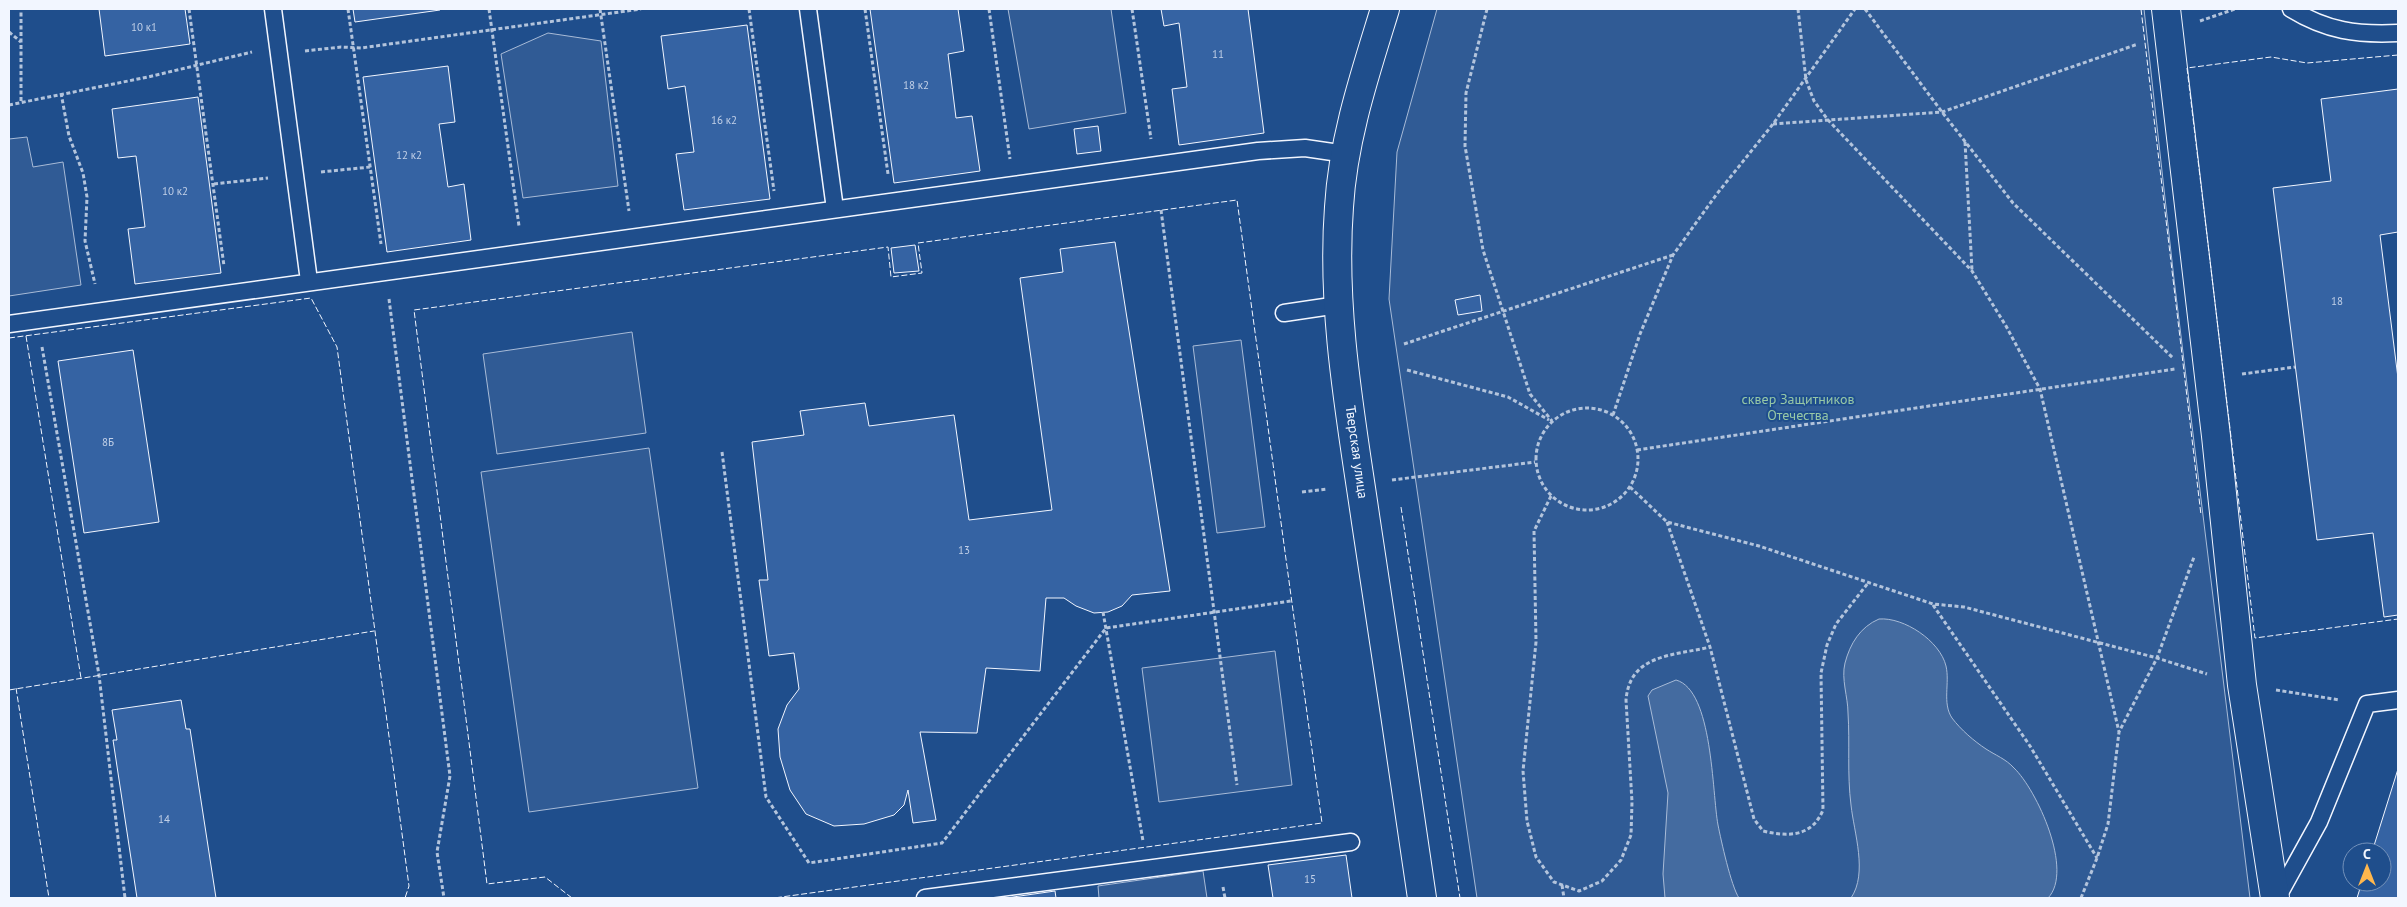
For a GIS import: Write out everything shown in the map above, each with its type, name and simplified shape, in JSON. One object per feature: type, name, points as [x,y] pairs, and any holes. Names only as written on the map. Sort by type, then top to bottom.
[{"type":"street","name":"Тверская улица","points":[[1384,9],[1356,103],[1346,154],[1339,205],[1336,264],[1338,305],[1360,484],[1422,898]]},
{"type":"street","points":[[2167,21],[2216,436],[2242,685],[2276,898]]},
{"type":"lane","points":[[272,9],[309,280]]},
{"type":"lane","points":[[808,9],[835,209]]},
{"type":"lane","points":[[2301,11],[2339,31],[2370,35],[2398,33]]},
{"type":"lane","points":[[9,324],[309,280],[1154,165],[1290,148],[1305,148],[1346,154]]},
{"type":"lane","points":[[1284,313],[1338,305]]},
{"type":"lane","points":[[2276,898],[2319,822],[2367,704],[2398,700]]},
{"type":"lane","points":[[925,898],[1352,842]]},
{"type":"path","points":[[20,101],[21,9]]},
{"type":"path","points":[[189,9],[224,270]]},
{"type":"path","points":[[348,9],[385,270],[450,776],[437,852],[444,898]]},
{"type":"path","points":[[489,9],[522,252]]},
{"type":"path","points":[[9,105],[20,101],[197,66],[258,51],[279,54],[341,47],[354,48],[492,29],[600,11],[641,9]]},
{"type":"path","points":[[749,9],[778,216]]},
{"type":"path","points":[[865,9],[891,201]]},
{"type":"path","points":[[989,9],[1013,184]]},
{"type":"path","points":[[1132,9],[1154,165]]},
{"type":"path","points":[[1488,9],[1466,93],[1465,146],[1483,250],[1530,394],[1552,422]]},
{"type":"path","points":[[1798,9],[1806,80],[1814,101],[1828,120],[1972,271],[2006,326],[2040,389],[2119,732],[2108,824],[2081,898]]},
{"type":"path","points":[[1614,415],[1640,334],[1673,255],[1716,195],[1774,124],[1855,9]]},
{"type":"path","points":[[1865,9],[2013,203],[2176,361]]},
{"type":"path","points":[[1774,124],[1942,112],[2167,21],[2235,9]]},
{"type":"path","points":[[600,11],[633,236]]},
{"type":"path","points":[[9,32],[21,42]]},
{"type":"path","points":[[61,93],[70,136],[83,173],[87,197],[85,241],[94,282],[99,290]]},
{"type":"path","points":[[1965,142],[1972,271]]},
{"type":"path","points":[[1161,210],[1237,786]]},
{"type":"path","points":[[1404,344],[1673,255]]},
{"type":"path","points":[[38,320],[99,675],[125,898]]},
{"type":"path","points":[[1637,450],[2183,368]]},
{"type":"path","points":[[1407,370],[1508,397],[1552,422]]},
{"type":"path","points":[[1593,408],[1614,415],[1629,430],[1637,450],[1637,469],[1630,487],[1618,500],[1602,509],[1584,510],[1566,506],[1551,496],[1540,480],[1535,462],[1539,440],[1552,422],[1571,410],[1593,408]]},
{"type":"path","points":[[722,452],[766,797],[809,863],[942,843],[1106,628],[1291,601]]},
{"type":"path","points":[[1392,480],[1535,462]]},
{"type":"path","points":[[1630,487],[1667,522],[1710,647],[1754,820],[1762,831],[1780,836],[1801,832],[1818,823],[1823,810],[1821,673],[1826,645],[1836,624],[1868,583]]},
{"type":"path","points":[[1302,492],[1326,489]]},
{"type":"path","points":[[1551,496],[1534,531],[1536,642],[1523,771],[1527,821],[1536,857],[1554,882],[1578,890],[1602,881],[1621,860],[1631,835],[1632,802],[1626,700],[1628,685],[1633,674],[1641,666],[1653,661],[1710,647]]},
{"type":"path","points":[[1667,522],[1760,546],[1933,604],[1964,607],[2157,658],[2242,685],[2367,704]]},
{"type":"path","points":[[2119,732],[2157,658],[2194,556]]},
{"type":"path","points":[[1933,604],[2030,746],[2097,858]]},
{"type":"path","points":[[1103,612],[1147,868]]},
{"type":"path","points":[[1562,885],[1564,898]]},
{"type":"shaded area","points":[[1008,9],[1111,9],[1126,113],[1029,129]]},
{"type":"shaded area","name":"сквер Защитников Отечества","points":[[1437,9],[2144,9],[2174,279],[2250,898],[1477,898],[1389,299],[1397,152]]},
{"type":"shaded area","points":[[548,33],[601,41],[618,186],[523,198],[501,54]]},
{"type":"shaded area","points":[[27,137],[33,167],[63,162],[81,285],[9,296],[9,139]]},
{"type":"shaded area","points":[[632,332],[646,433],[497,454],[483,354]]},
{"type":"shaded area","points":[[1241,340],[1265,527],[1217,533],[1193,346]]},
{"type":"shaded area","points":[[649,448],[698,788],[529,812],[481,472]]},
{"type":"shaded area","points":[[1879,619],[1889,619],[1910,626],[1920,632],[1937,648],[1946,666],[1947,706],[1952,718],[1977,742],[2011,765],[2033,794],[2042,812],[2055,851],[2057,869],[2055,886],[2048,898],[1851,898],[1859,877],[1859,853],[1850,793],[1849,724],[1844,669],[1850,649],[1861,631]]},
{"type":"shaded area","points":[[1275,651],[1292,785],[1159,802],[1142,668]]},
{"type":"shaded area","points":[[1676,680],[1688,688],[1697,702],[1704,722],[1709,744],[1718,825],[1730,874],[1739,898],[1665,898],[1663,874],[1668,793],[1648,696],[1652,690]]},
{"type":"shaded area","points":[[1203,871],[1207,898],[1099,898],[1098,886]]},
{"type":"building","points":[[99,9],[185,9],[190,44],[105,56]]},
{"type":"building","points":[[353,9],[440,9],[440,10],[355,22]]},
{"type":"building","points":[[870,9],[958,9],[964,51],[948,54],[956,118],[972,116],[980,171],[894,183]]},
{"type":"building","points":[[1161,9],[1248,9],[1264,133],[1179,145],[1172,89],[1187,87],[1179,23],[1164,26]]},
{"type":"building","points":[[747,25],[770,199],[684,210],[676,154],[694,152],[685,86],[668,89],[661,36]]},
{"type":"building","points":[[448,66],[455,122],[439,124],[448,187],[464,184],[471,240],[387,252],[363,77]]},
{"type":"building","points":[[2398,89],[2398,232],[2380,235],[2398,378],[2398,615],[2384,617],[2373,533],[2317,540],[2273,188],[2331,181],[2321,99]]},
{"type":"building","points":[[198,97],[221,273],[135,284],[128,229],[145,227],[136,156],[118,158],[112,109]]},
{"type":"building","points":[[1098,126],[1101,151],[1077,154],[1074,129]]},
{"type":"building","points":[[1115,242],[1170,591],[1132,595],[1122,606],[1108,612],[1094,613],[1076,606],[1064,598],[1046,598],[1040,671],[986,668],[977,733],[920,732],[936,820],[913,823],[908,790],[904,805],[894,815],[864,824],[834,826],[806,814],[790,790],[780,757],[778,729],[787,705],[799,689],[794,653],[769,656],[759,580],[768,580],[752,442],[804,435],[800,411],[865,403],[869,426],[954,415],[969,520],[1052,510],[1020,278],[1063,272],[1060,249]]},
{"type":"building","points":[[915,245],[919,271],[894,273],[891,248]]},
{"type":"building","points":[[1480,295],[1482,311],[1458,315],[1455,300]]},
{"type":"building","points":[[133,350],[159,522],[84,533],[58,361]]},
{"type":"building","points":[[181,700],[186,729],[190,729],[216,898],[137,898],[113,740],[117,740],[112,710]]},
{"type":"building","points":[[2398,769],[2398,898],[2357,898],[2359,892],[2392,892],[2392,842],[2375,842]]},
{"type":"building","points":[[1346,855],[1352,898],[1273,898],[1268,865]]},
{"type":"building","points":[[1055,891],[1056,898],[1006,898]]},
{"type":"fence","points":[[2141,9],[2201,515]]},
{"type":"fence","points":[[2398,55],[2307,63],[2271,57],[2187,68],[2255,638],[2398,619]]},
{"type":"fence","points":[[572,898],[545,877],[487,884],[414,310],[888,247],[891,277],[922,273],[918,243],[1237,200],[1322,823],[774,898]]},
{"type":"fence","points":[[9,338],[311,298],[337,347],[409,886],[405,898]]},
{"type":"fence","points":[[26,336],[81,678]]},
{"type":"fence","points":[[1401,507],[1460,898]]},
{"type":"fence","points":[[9,690],[374,631]]},
{"type":"fence","points":[[16,688],[49,898]]}]
